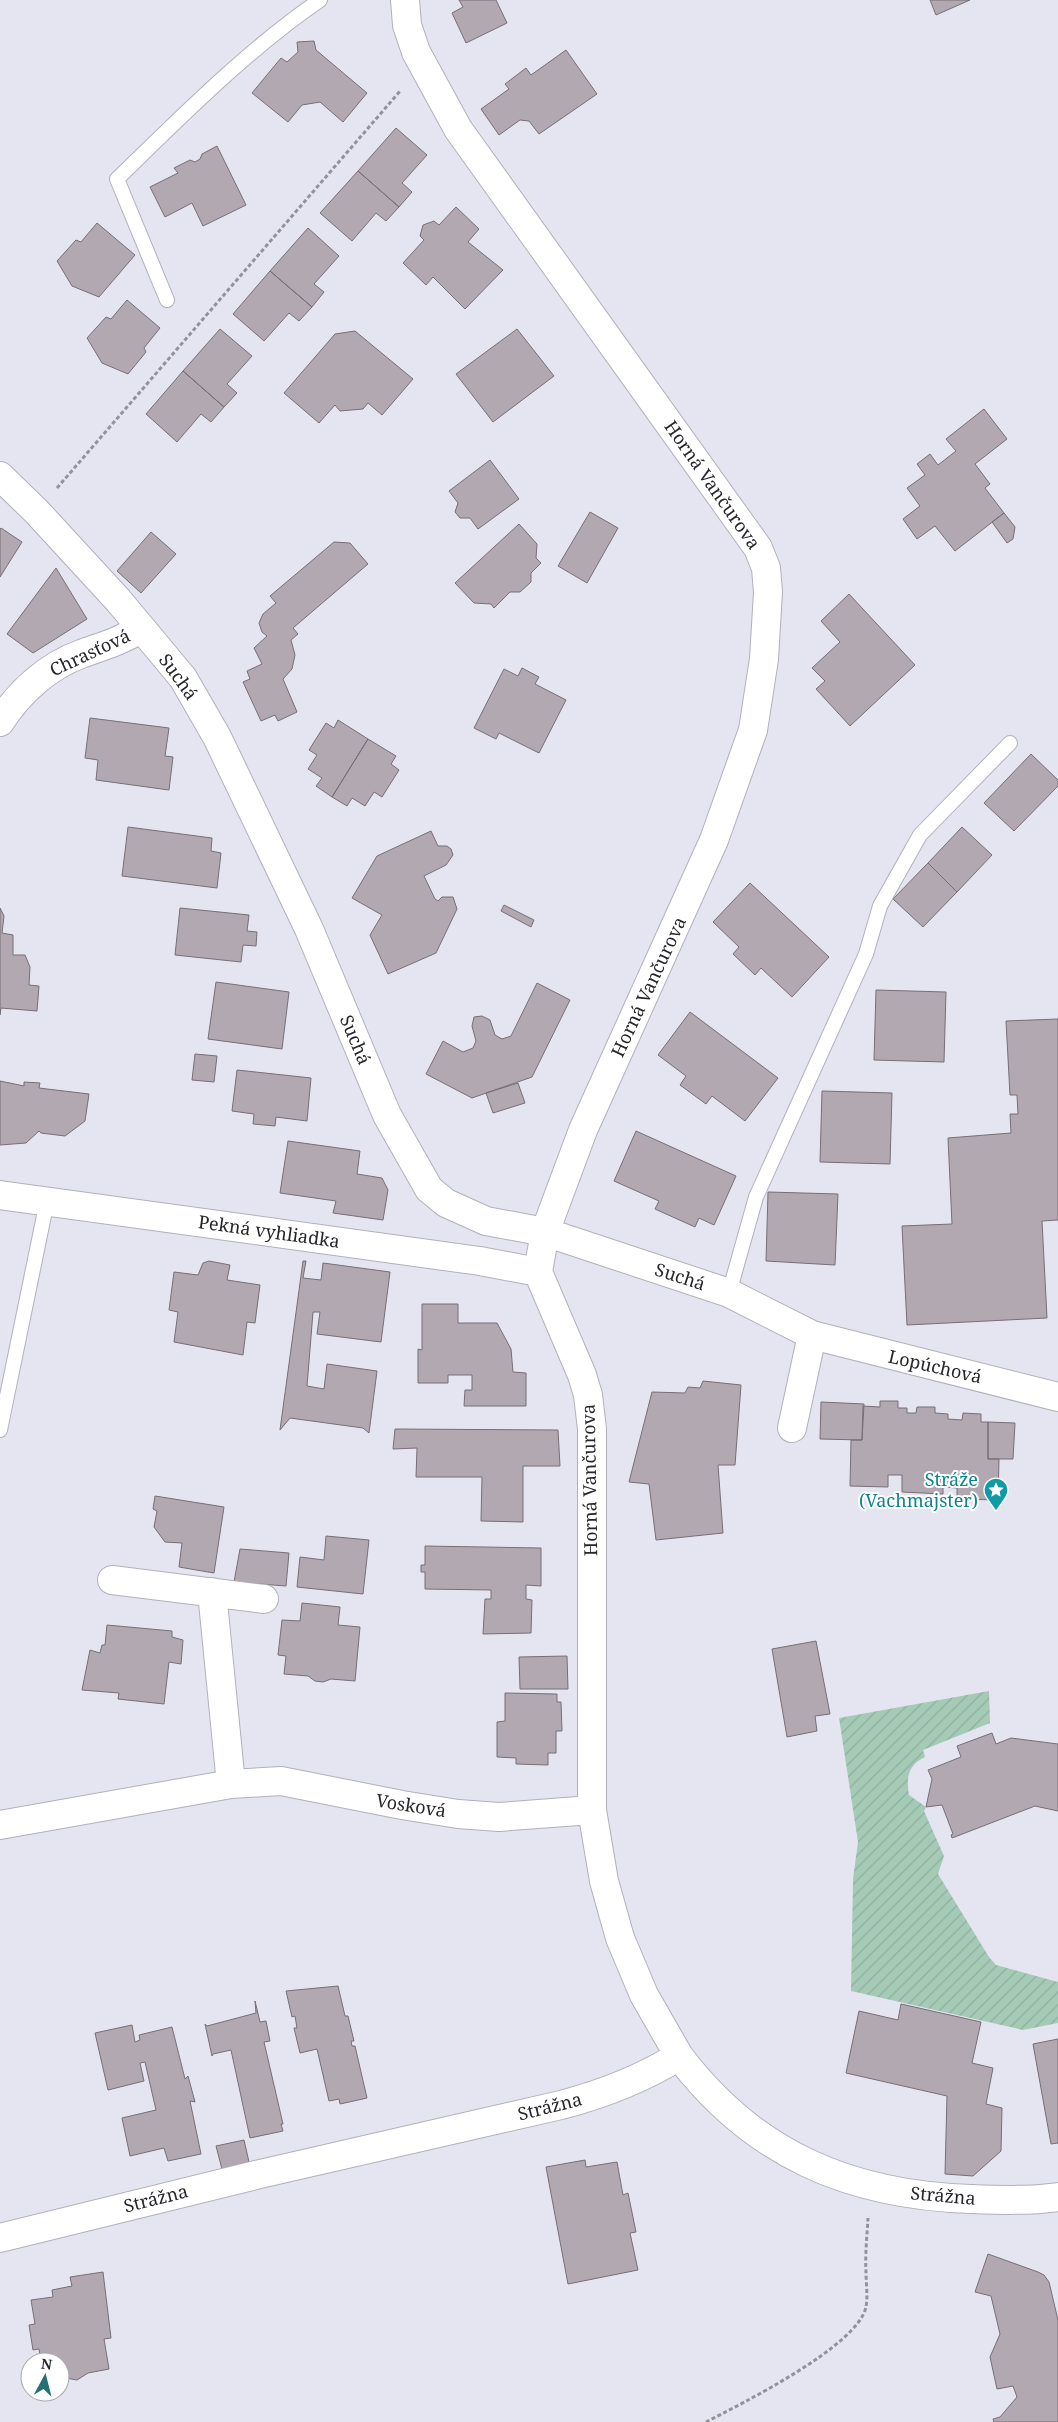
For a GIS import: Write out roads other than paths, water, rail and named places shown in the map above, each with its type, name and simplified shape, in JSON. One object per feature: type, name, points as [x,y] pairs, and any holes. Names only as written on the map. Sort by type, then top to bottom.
[{"type":"street","name":"Horná Vančurova","points":[[405,0],[407,25],[423,63],[458,129],[758,548],[766,568],[764,659],[753,730],[714,840],[583,1130],[545,1232],[538,1272],[582,1376],[588,1395],[592,1429],[592,1810],[604,1881],[620,1938],[644,1995],[679,2056]]},
{"type":"street","name":"Suchá","points":[[0,476],[37,512],[183,678],[217,737],[310,929],[387,1115],[429,1189],[446,1203],[486,1220],[545,1232],[729,1293],[812,1335]]},
{"type":"street","name":"Chrasťová","points":[[0,722],[39,677],[80,654],[124,640],[141,628]]},
{"type":"street","name":"Pekná vyhliadka","points":[[0,1194],[480,1261],[538,1272]]},
{"type":"street","name":"Lopúchová","points":[[812,1335],[1058,1397]]},
{"type":"street","points":[[792,1428],[812,1335]]},
{"type":"street","points":[[112,1580],[264,1599]]},
{"type":"street","points":[[212,1592],[231,1784]]},
{"type":"street","name":"Vosková","points":[[0,1825],[231,1784],[281,1781],[402,1805],[499,1817],[592,1810]]},
{"type":"street","name":"Strážna","points":[[0,2238],[260,2174],[561,2105],[597,2095],[632,2082],[679,2056],[705,2089],[740,2121],[795,2157],[831,2173],[880,2188],[935,2197],[1021,2200],[1058,2197]]},
{"type":"lane","points":[[167,300],[118,179],[202,96],[282,26],[320,0]]},
{"type":"lane","points":[[729,1293],[756,1197],[866,954],[880,906],[920,835],[1010,743]]},
{"type":"lane","points":[[0,1430],[47,1201]]},
{"type":"place","name":"Stráže (Vachmajster)","points":[[996,1511]]}]
